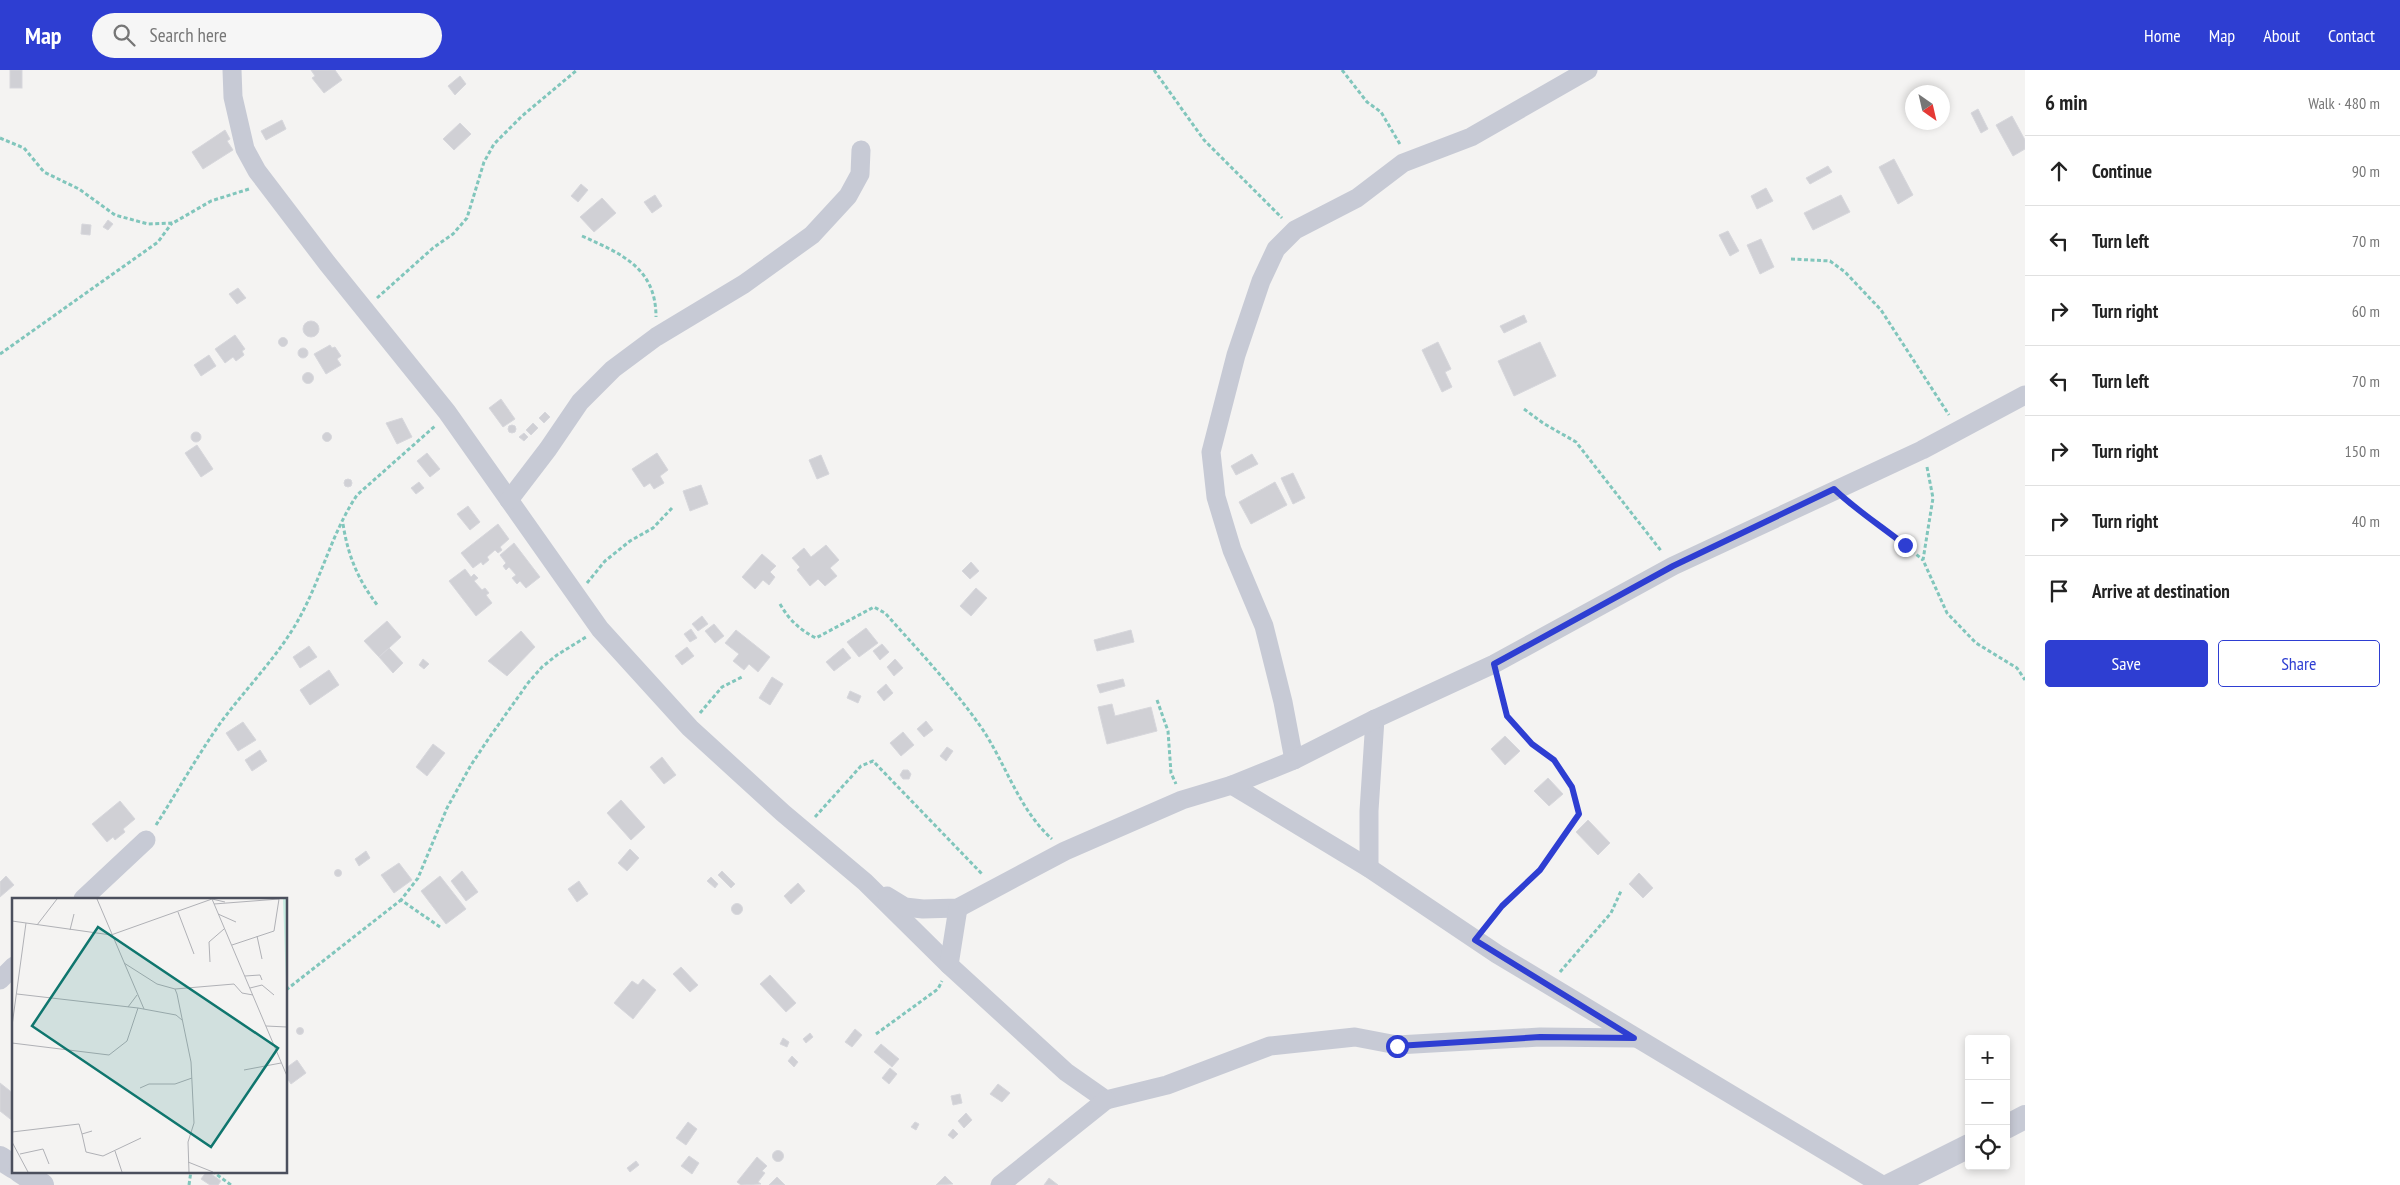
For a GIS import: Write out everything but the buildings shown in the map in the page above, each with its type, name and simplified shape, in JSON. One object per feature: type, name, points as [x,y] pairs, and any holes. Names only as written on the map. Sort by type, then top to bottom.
[{"type":"street","points":[[232,70],[233,97],[245,149],[266,184],[448,412],[600,629],[690,728],[783,813],[804,828],[865,882],[949,965],[1066,1072],[1106,1100]]},
{"type":"street","points":[[1294,760],[1283,702],[1264,626],[1232,550],[1216,497],[1211,452],[1236,355],[1261,281],[1276,249],[1295,230],[1357,198],[1403,163],[1471,137],[1544,93],[1588,70]]},
{"type":"street","points":[[509,500],[548,449],[580,402],[613,369],[656,337],[744,284],[812,235],[848,196],[860,174],[861,150]]},
{"type":"street","points":[[865,882],[905,907],[923,909],[958,908],[1066,851],[1182,800],[1232,785],[1294,760],[1375,719],[1494,664],[1673,566],[1834,489],[1922,450],[1958,428],[2025,395]]},
{"type":"street","points":[[1369,868],[1369,811],[1375,719]]},
{"type":"street","points":[[1232,785],[1369,868],[1475,940],[1634,1038],[1882,1185]]},
{"type":"street","points":[[84,898],[146,840]]},
{"type":"street","points":[[949,965],[958,908]]},
{"type":"street","points":[[0,980],[12,968]]},
{"type":"street","points":[[1000,1185],[1106,1100],[1167,1086],[1270,1046],[1355,1037],[1397,1046],[1540,1037],[1634,1038]]},
{"type":"street","points":[[2010,1125],[2025,1117]]},
{"type":"street","points":[[1891,1185],[1965,1148]]},
{"type":"street","points":[[0,1158],[12,1166]]},
{"type":"street","points":[[22,1172],[42,1185]]},
{"type":"path","points":[[365,310],[462,224],[467,218],[474,201],[484,162],[494,144],[539,100],[577,70]]},
{"type":"path","points":[[1154,70],[1204,140],[1295,230]]},
{"type":"path","points":[[1342,70],[1367,102],[1381,112],[1404,150],[1403,163]]},
{"type":"path","points":[[0,138],[24,148],[44,172],[79,189],[115,215],[148,224],[173,223]]},
{"type":"path","points":[[0,354],[158,242],[173,223],[211,201],[266,184]]},
{"type":"path","points":[[582,236],[613,250],[637,267],[647,279],[656,299],[656,337]]},
{"type":"path","points":[[1791,258],[1830,262],[1845,272],[1881,310],[1958,428]]},
{"type":"path","points":[[1524,409],[1542,423],[1576,442],[1673,566]]},
{"type":"path","points":[[146,840],[219,725],[292,631],[318,582],[349,507],[362,489],[421,440],[448,412]]},
{"type":"path","points":[[1922,450],[1930,475],[1933,498],[1923,560]]},
{"type":"path","points":[[1834,489],[1853,508],[1881,526],[1923,560],[1947,613],[1976,643],[2017,668],[2025,680]]},
{"type":"path","points":[[577,594],[605,561],[630,541],[653,528],[672,508]]},
{"type":"path","points":[[342,524],[346,543],[358,577],[378,606]]},
{"type":"path","points":[[780,604],[787,617],[804,632],[816,638],[874,607],[885,613],[952,687],[983,731],[1036,826],[1066,851]]},
{"type":"path","points":[[288,988],[402,900],[418,878],[447,808],[470,765],[528,683],[557,655],[600,629]]},
{"type":"path","points":[[1475,940],[1502,906],[1540,870],[1579,814],[1572,787],[1554,760],[1532,744],[1507,716],[1494,664]]},
{"type":"path","points":[[690,728],[704,704],[722,686],[742,677]]},
{"type":"path","points":[[1157,700],[1168,732],[1172,773],[1182,800]]},
{"type":"path","points":[[804,828],[861,766],[873,761],[958,847],[995,888]]},
{"type":"path","points":[[1548,985],[1611,913],[1621,891]]},
{"type":"path","points":[[402,900],[440,927]]},
{"type":"path","points":[[876,1034],[938,988],[949,965]]},
{"type":"path","points":[[189,1185],[191,1172]]},
{"type":"path","points":[[213,1172],[232,1185]]},
{"type":"route","points":[[1397,1046],[1540,1037],[1634,1038],[1475,940],[1502,906],[1540,870],[1579,814],[1572,787],[1554,760],[1532,744],[1507,716],[1494,664],[1673,566],[1834,489],[1853,508],[1881,526],[1905,545]]}]
